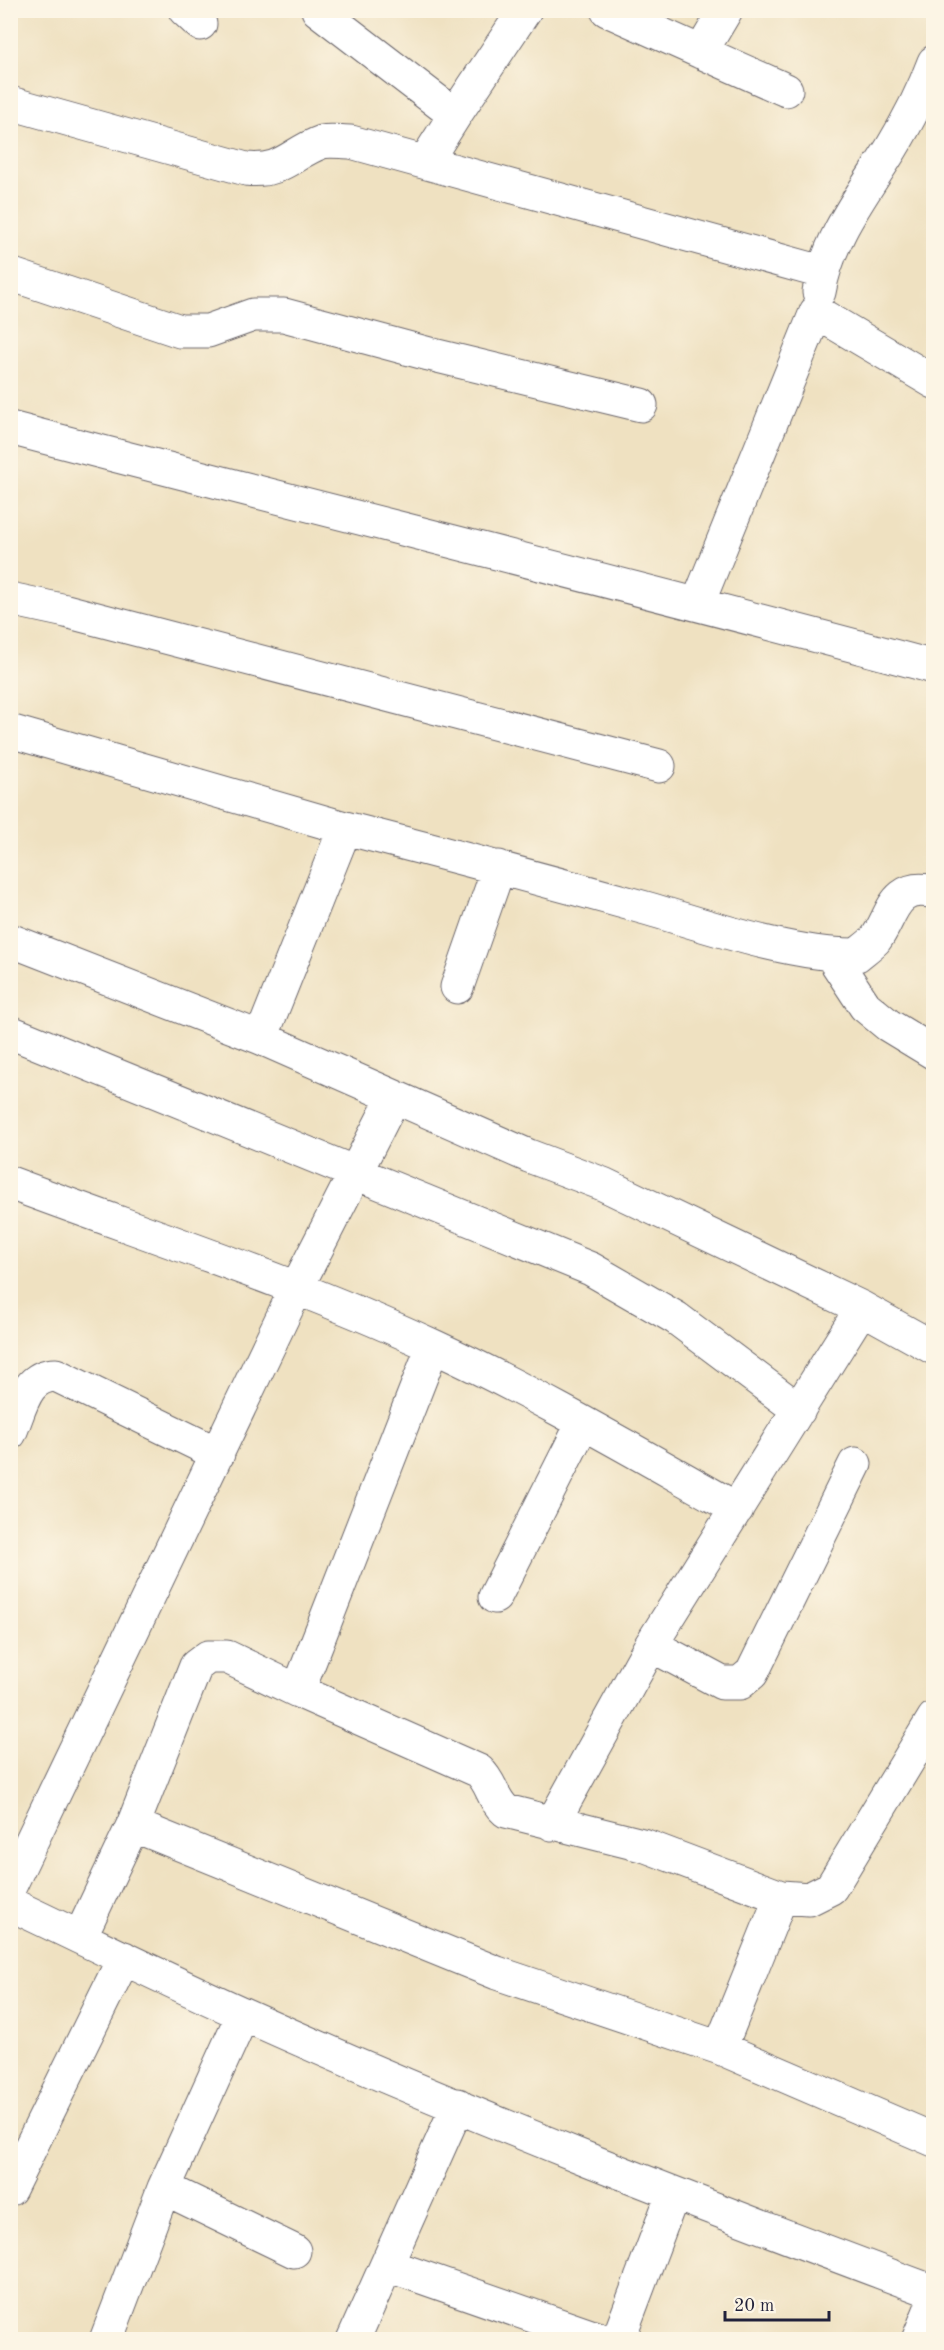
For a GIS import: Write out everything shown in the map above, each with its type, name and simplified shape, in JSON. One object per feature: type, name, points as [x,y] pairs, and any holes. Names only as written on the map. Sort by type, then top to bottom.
[{"type":"street","points":[[318,10],[455,115]]},
{"type":"street","points":[[425,162],[525,10]]},
{"type":"street","points":[[607,10],[786,90]]},
{"type":"street","points":[[701,52],[726,10]]},
{"type":"street","points":[[698,603],[816,312],[822,272],[851,209],[891,148],[925,86],[933,62]]},
{"type":"street","points":[[10,103],[246,169],[265,171],[286,164],[324,141],[351,142],[822,272]]},
{"type":"street","points":[[10,274],[180,331],[208,331],[253,315],[284,315],[429,354],[641,405]]},
{"type":"street","points":[[816,312],[933,382]]},
{"type":"street","points":[[10,428],[300,504],[698,603],[933,667]]},
{"type":"street","points":[[10,599],[66,611],[659,766]]},
{"type":"street","points":[[10,731],[345,828],[499,867],[735,934],[832,956],[857,955],[875,939],[893,905],[908,893],[933,892]]},
{"type":"street","points":[[261,1038],[345,828]]},
{"type":"street","points":[[457,987],[499,867]]},
{"type":"street","points":[[10,940],[261,1038],[529,1156],[603,1184],[862,1308],[933,1348]]},
{"type":"street","points":[[832,956],[865,1006],[933,1053]]},
{"type":"street","points":[[10,1032],[591,1269],[676,1318],[799,1410]]},
{"type":"street","points":[[10,1886],[296,1289],[357,1174],[394,1096]]},
{"type":"street","points":[[10,1183],[296,1289],[433,1346],[583,1423],[737,1509]]},
{"type":"street","points":[[552,1824],[651,1646],[862,1308]]},
{"type":"street","points":[[298,1691],[433,1346]]},
{"type":"street","points":[[10,1433],[33,1382],[42,1375],[56,1375],[218,1454]]},
{"type":"street","points":[[495,1597],[583,1423]]},
{"type":"street","points":[[651,1646],[722,1683],[740,1683],[752,1673],[855,1464]]},
{"type":"street","points":[[80,1937],[133,1825],[196,1666],[208,1657],[227,1657],[479,1771],[488,1779],[496,1803],[506,1811],[646,1846],[781,1897],[809,1899],[831,1888],[933,1718]]},
{"type":"street","points":[[133,1825],[497,1973],[720,2048],[933,2140]]},
{"type":"street","points":[[720,2048],[781,1897]]},
{"type":"street","points":[[10,1904],[243,2014],[458,2105],[673,2194],[933,2292]]},
{"type":"street","points":[[10,2189],[124,1958]]},
{"type":"street","points":[[106,2340],[164,2188],[243,2014]]},
{"type":"street","points":[[353,2340],[458,2105]]},
{"type":"street","points":[[164,2188],[294,2251]]},
{"type":"street","points":[[618,2340],[673,2194]]},
{"type":"street","points":[[387,2265],[602,2340]]},
{"type":"street","points":[[918,2340],[933,2301]]}]
